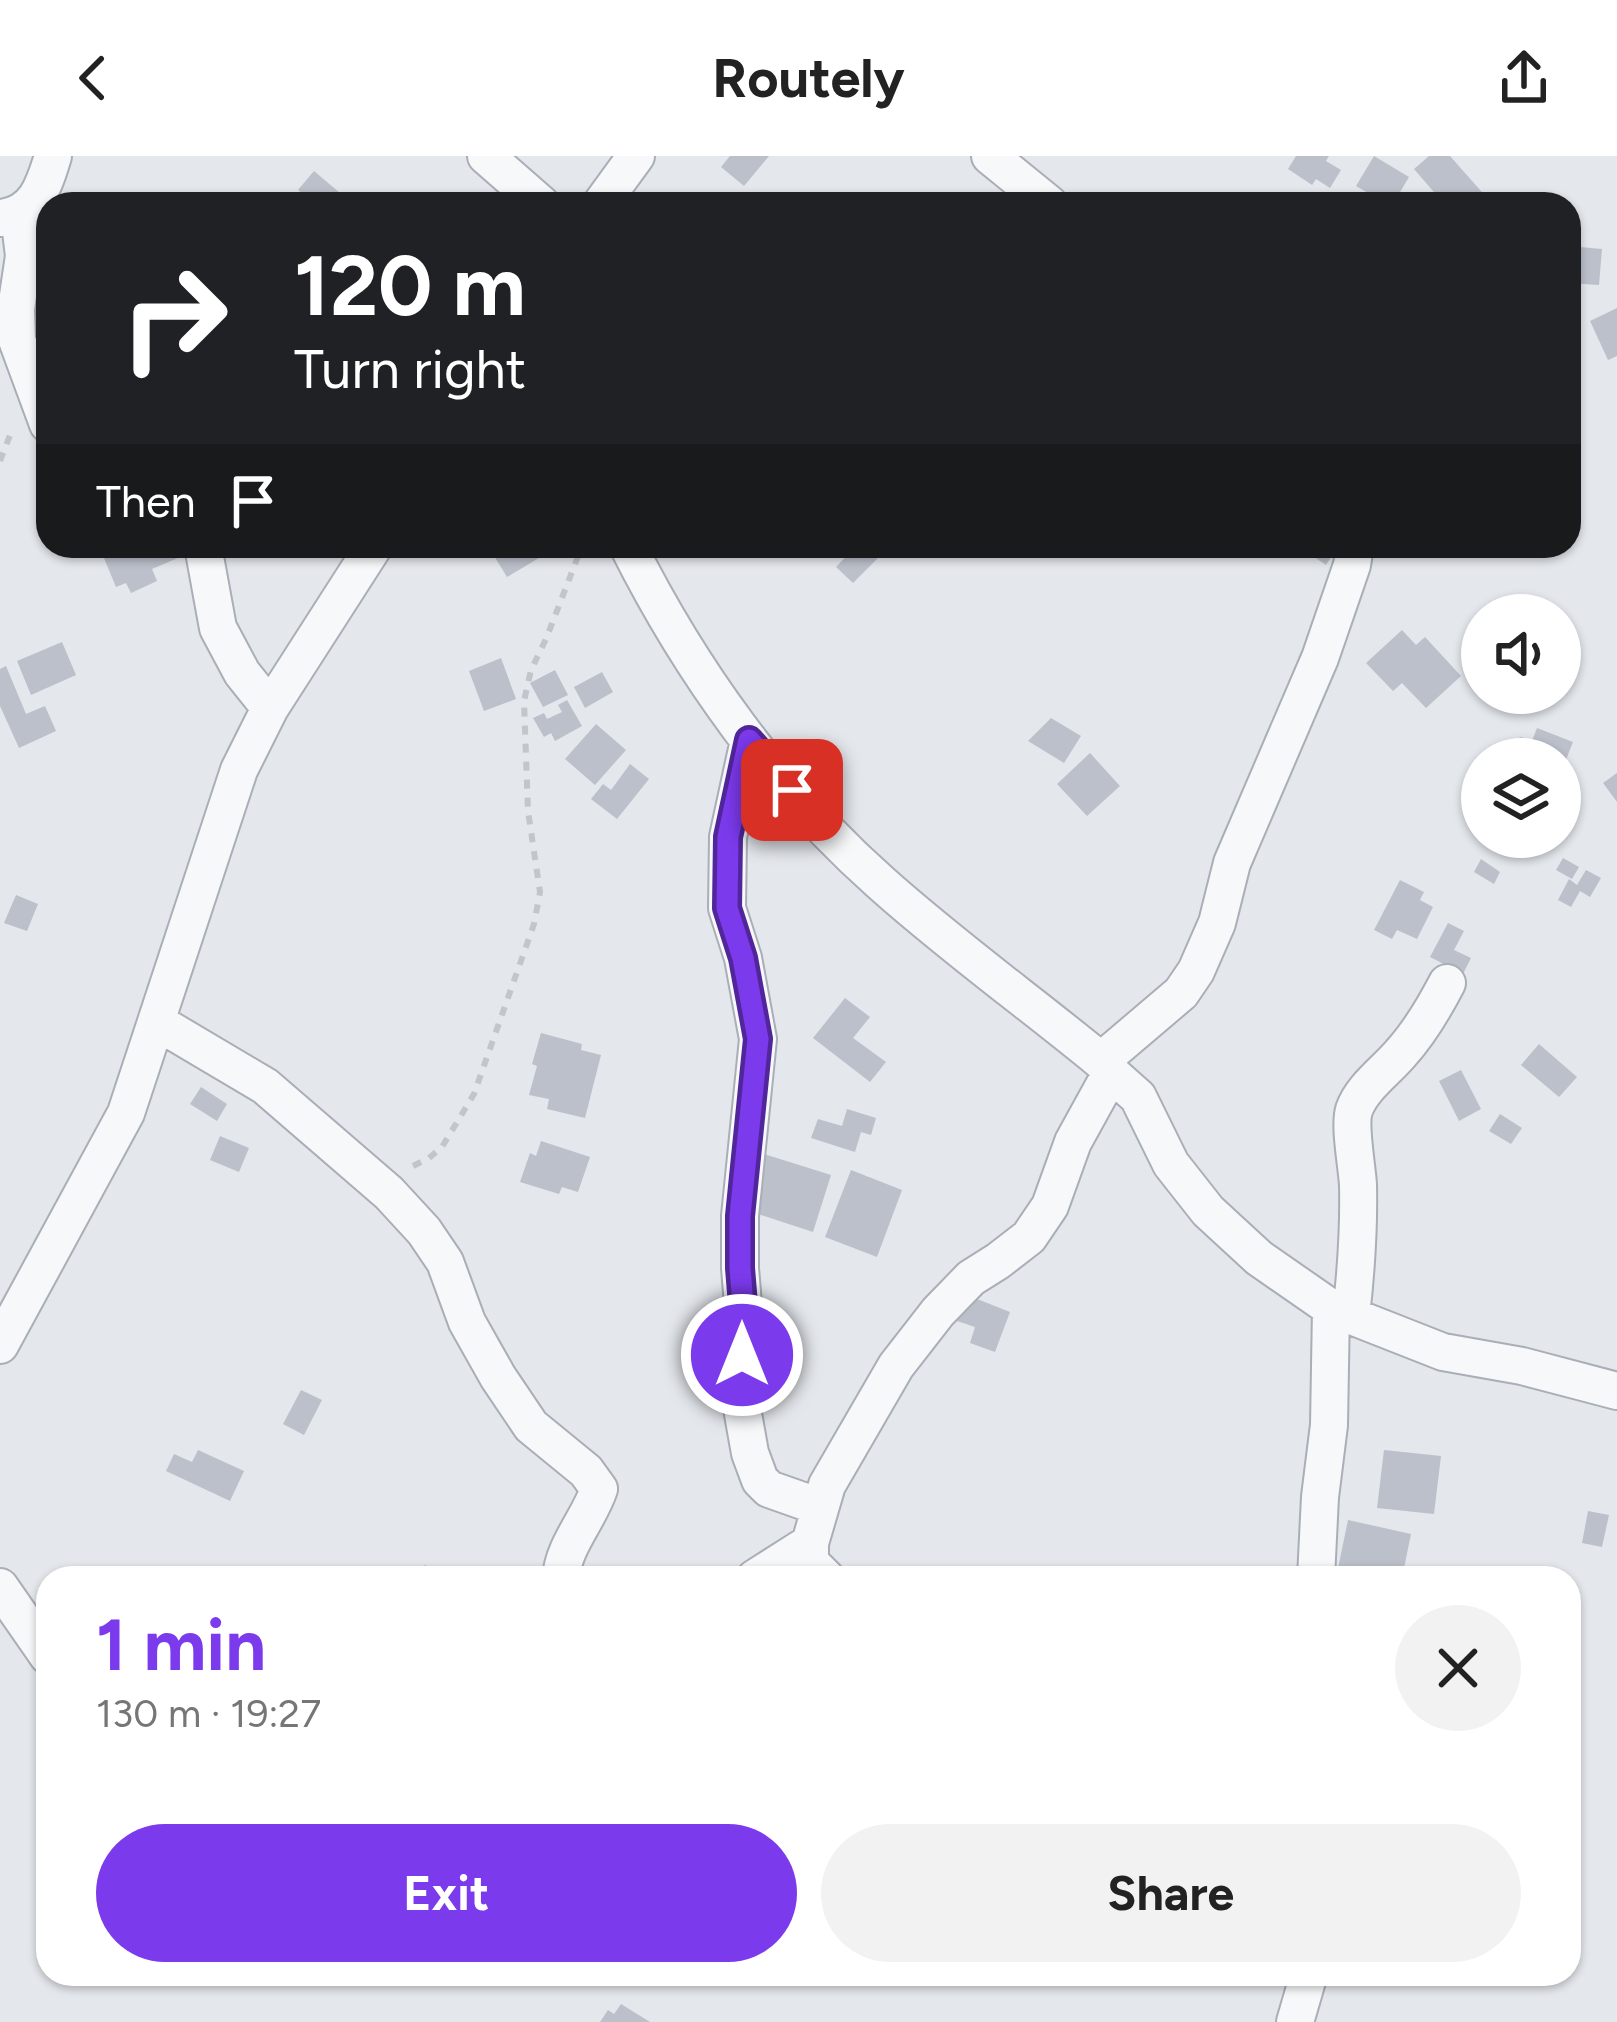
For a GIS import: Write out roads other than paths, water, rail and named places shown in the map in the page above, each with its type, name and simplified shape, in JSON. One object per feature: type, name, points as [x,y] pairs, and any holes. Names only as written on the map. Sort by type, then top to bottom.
[{"type":"street","points":[[38,192],[53,156]]},
{"type":"street","points":[[486,156],[527,192]]},
{"type":"street","points":[[610,192],[636,156]]},
{"type":"street","points":[[990,156],[1034,192]]},
{"type":"street","points":[[36,198],[33,205],[9,216],[24,256],[17,340],[36,391]]},
{"type":"street","points":[[204,558],[218,628],[242,673],[270,708]]},
{"type":"street","points":[[0,1345],[126,1113],[239,770],[270,708],[366,558]]},
{"type":"street","points":[[634,558],[661,610],[749,740],[814,815],[878,882],[1138,1097],[1171,1164],[1208,1211],[1259,1258],[1341,1312],[1443,1352],[1522,1366],[1617,1391]]},
{"type":"street","points":[[814,1566],[810,1543],[827,1485],[896,1366],[970,1278],[1029,1237],[1050,1206],[1106,1067],[1181,993],[1196,971],[1216,923],[1232,863],[1319,658],[1353,558]]},
{"type":"street","points":[[749,740],[728,837],[727,908],[743,958],[758,1039],[740,1216],[745,1329],[740,1397],[752,1463],[760,1480],[770,1490],[820,1507]]},
{"type":"street","points":[[1317,1566],[1341,1312],[1359,1229],[1354,1108],[1401,1054],[1447,983]]},
{"type":"street","points":[[157,1022],[265,1087],[424,1231],[445,1262],[467,1322],[531,1426],[596,1481],[599,1489],[593,1506],[562,1566]]},
{"type":"street","points":[[774,1566],[810,1543]]},
{"type":"street","points":[[0,1587],[36,1639]]},
{"type":"street","points":[[1295,2022],[1306,1986]]}]
